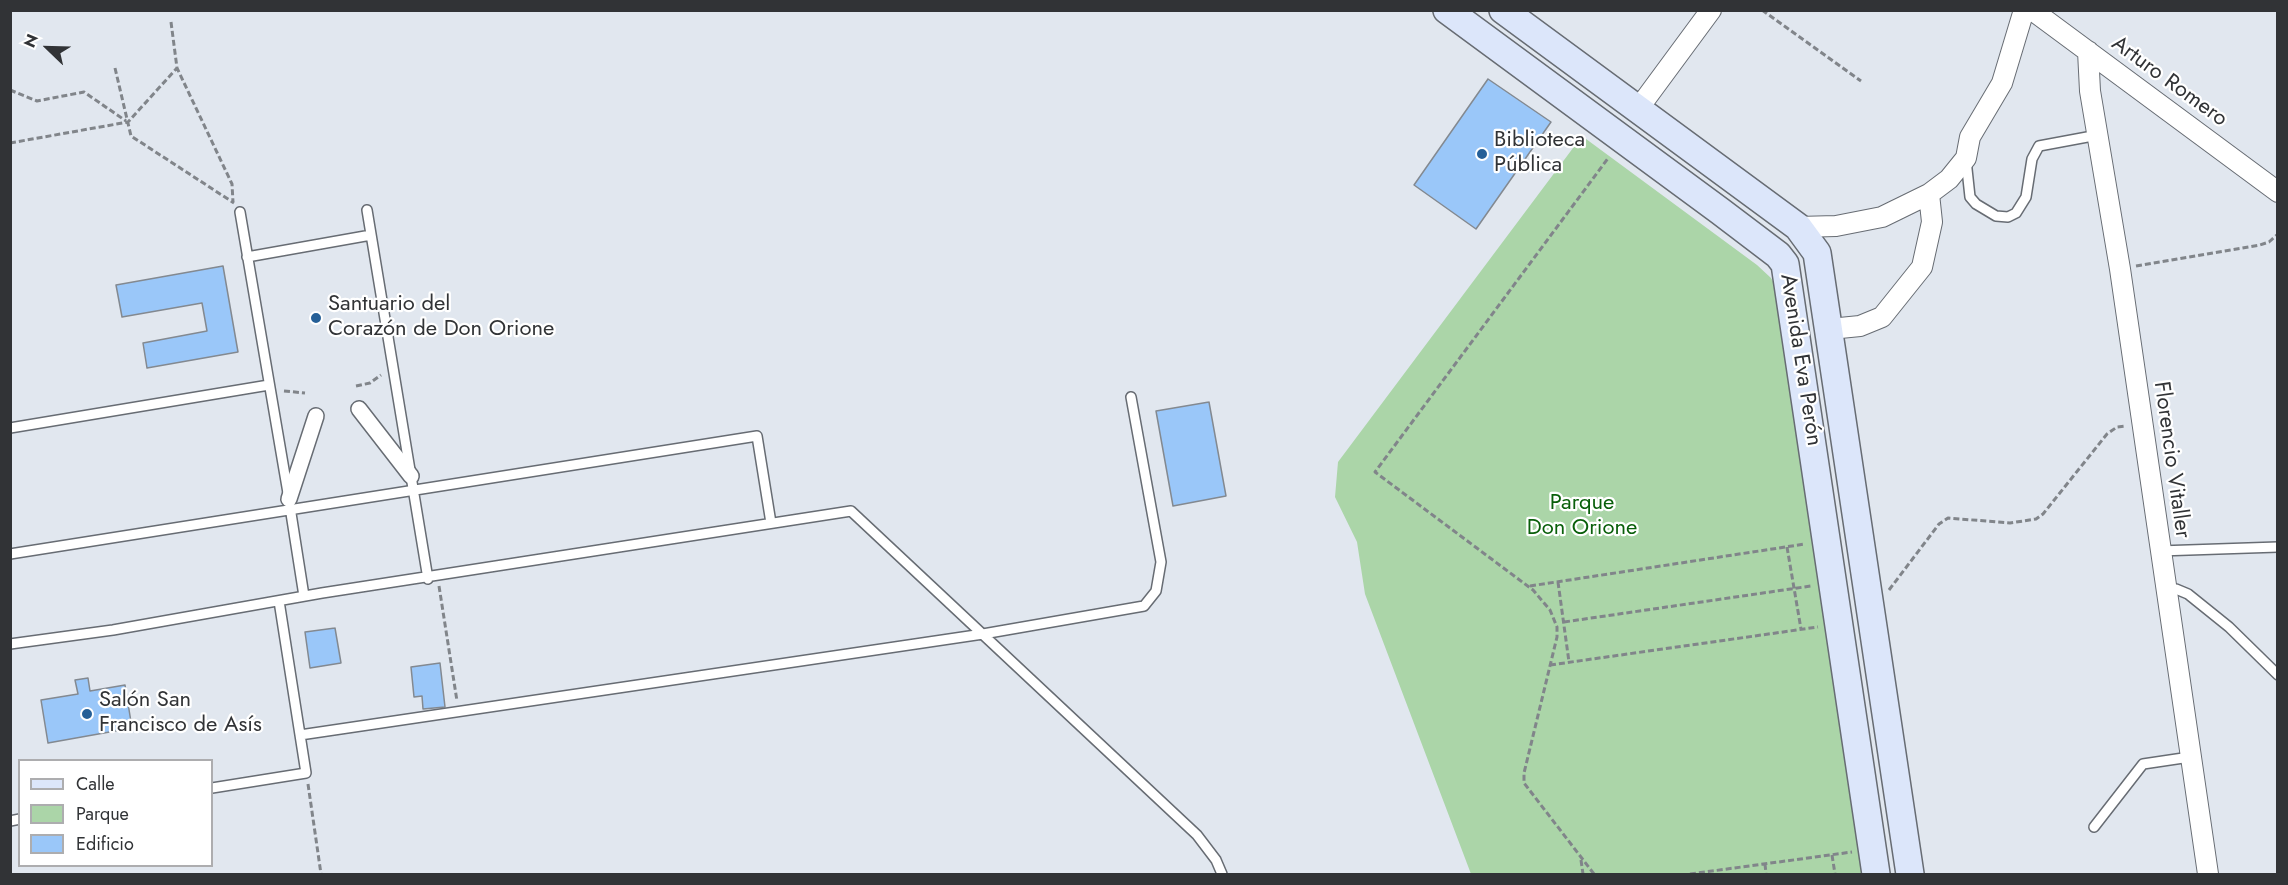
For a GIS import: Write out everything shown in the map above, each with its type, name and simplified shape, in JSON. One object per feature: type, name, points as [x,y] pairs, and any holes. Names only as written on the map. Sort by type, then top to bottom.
[{"type":"main road","name":"Avenida Eva Perón","points":[[1448,10],[1720,211],[1778,255],[1785,264],[1828,540],[1874,862]]},
{"type":"main road","points":[[1480,34],[1497,10]]},
{"type":"main road","name":"Avenida Eva Perón","points":[[1503,10],[1798,227],[1817,253],[1910,874]]},
{"type":"main road","points":[[1720,211],[1738,184]]},
{"type":"street","points":[[1638,110],[1711,10]]},
{"type":"street","points":[[1798,227],[1836,226],[1882,217],[1929,194],[1949,179],[1966,158],[1970,136],[2002,83],[2024,10]]},
{"type":"street","name":"Arturo Romero","points":[[2032,10],[2277,192]]},
{"type":"street","name":"Florencio Vitaller","points":[[2088,51],[2090,91],[2120,269],[2159,551],[2208,874]]},
{"type":"street","points":[[1830,329],[1860,326],[1882,317],[1922,267],[1932,222],[1929,194]]},
{"type":"street","points":[[359,409],[412,483]]},
{"type":"street","points":[[290,505],[316,416]]},
{"type":"lane","points":[[1966,158],[1970,197],[1976,204],[1996,216],[2008,218],[2016,213],[2026,197],[2032,159],[2039,146],[2098,135]]},
{"type":"lane","points":[[367,210],[412,483],[433,578]]},
{"type":"lane","points":[[240,212],[304,596]]},
{"type":"lane","points":[[247,256],[371,235]]},
{"type":"lane","points":[[10,428],[269,385]]},
{"type":"lane","points":[[300,735],[983,634],[1144,606],[1152,598],[1160,578],[1161,562],[1131,397]]},
{"type":"lane","points":[[10,554],[412,483],[757,436],[771,523]]},
{"type":"lane","points":[[10,644],[113,630],[304,596],[852,512],[1197,835],[1216,860],[1222,874]]},
{"type":"lane","points":[[2159,551],[2277,548]]},
{"type":"lane","points":[[2165,591],[2176,589],[2188,594],[2229,627],[2277,675]]},
{"type":"lane","points":[[213,788],[306,773],[279,601]]},
{"type":"lane","points":[[2094,827],[2143,764],[2190,757]]},
{"type":"path","points":[[1762,10],[1861,81]]},
{"type":"path","points":[[171,22],[177,68],[232,184],[233,202]]},
{"type":"path","points":[[115,68],[131,136],[233,202],[240,212]]},
{"type":"path","points":[[10,143],[128,122],[177,68]]},
{"type":"path","points":[[10,90],[37,101],[84,92],[128,122]]},
{"type":"path","points":[[1594,874],[1524,783],[1524,773],[1557,627],[1550,610],[1528,586],[1375,472],[1623,140]]},
{"type":"path","points":[[2120,269],[2259,246],[2269,242],[2277,234]]},
{"type":"path","points":[[356,386],[370,383],[392,366]]},
{"type":"path","points":[[269,385],[291,394],[305,393]]},
{"type":"path","points":[[1872,613],[1939,524],[1948,518],[1958,517],[1988,523],[2010,523],[2036,519],[2043,514],[2107,434],[2117,428],[2143,424]]},
{"type":"path","points":[[1528,586],[1828,540]]},
{"type":"path","points":[[1787,547],[1801,629]]},
{"type":"path","points":[[433,578],[459,711]]},
{"type":"path","points":[[1558,582],[1569,662]]},
{"type":"path","points":[[1564,622],[1834,582]]},
{"type":"path","points":[[1550,665],[1840,624]]},
{"type":"path","points":[[306,773],[321,874]]},
{"type":"path","points":[[1832,855],[1835,874]]},
{"type":"path","points":[[1690,874],[1832,855],[1874,862]]},
{"type":"path","points":[[1581,858],[1583,874]]},
{"type":"path","points":[[1765,864],[1766,874]]},
{"type":"green space","name":"Parque Don Orione","points":[[1582,136],[1757,265],[1771,278],[1776,287],[1864,874],[1471,874],[1365,594],[1357,542],[1335,497],[1338,462]]},
{"type":"building","name":"Biblioteca Pública","points":[[1488,79],[1551,122],[1476,229],[1414,185]]},
{"type":"building","points":[[223,266],[238,352],[147,368],[143,343],[207,331],[202,303],[122,317],[116,285]]},
{"type":"building","points":[[1209,402],[1226,496],[1173,506],[1156,411]]},
{"type":"building","points":[[335,628],[341,663],[310,668],[305,632]]},
{"type":"building","points":[[440,663],[445,707],[423,709],[422,696],[414,697],[411,667]]},
{"type":"building","name":"Salón San Francisco de Asís","points":[[88,678],[90,691],[125,685],[132,728],[48,743],[41,700],[78,694],[75,680]]},
{"type":"place","name":"Biblioteca Pública","points":[[1482,154]]},
{"type":"place","name":"Santuario del Corazón de Don Orione","points":[[316,318]]},
{"type":"place","name":"Salón San Francisco de Asís","points":[[87,714]]}]
